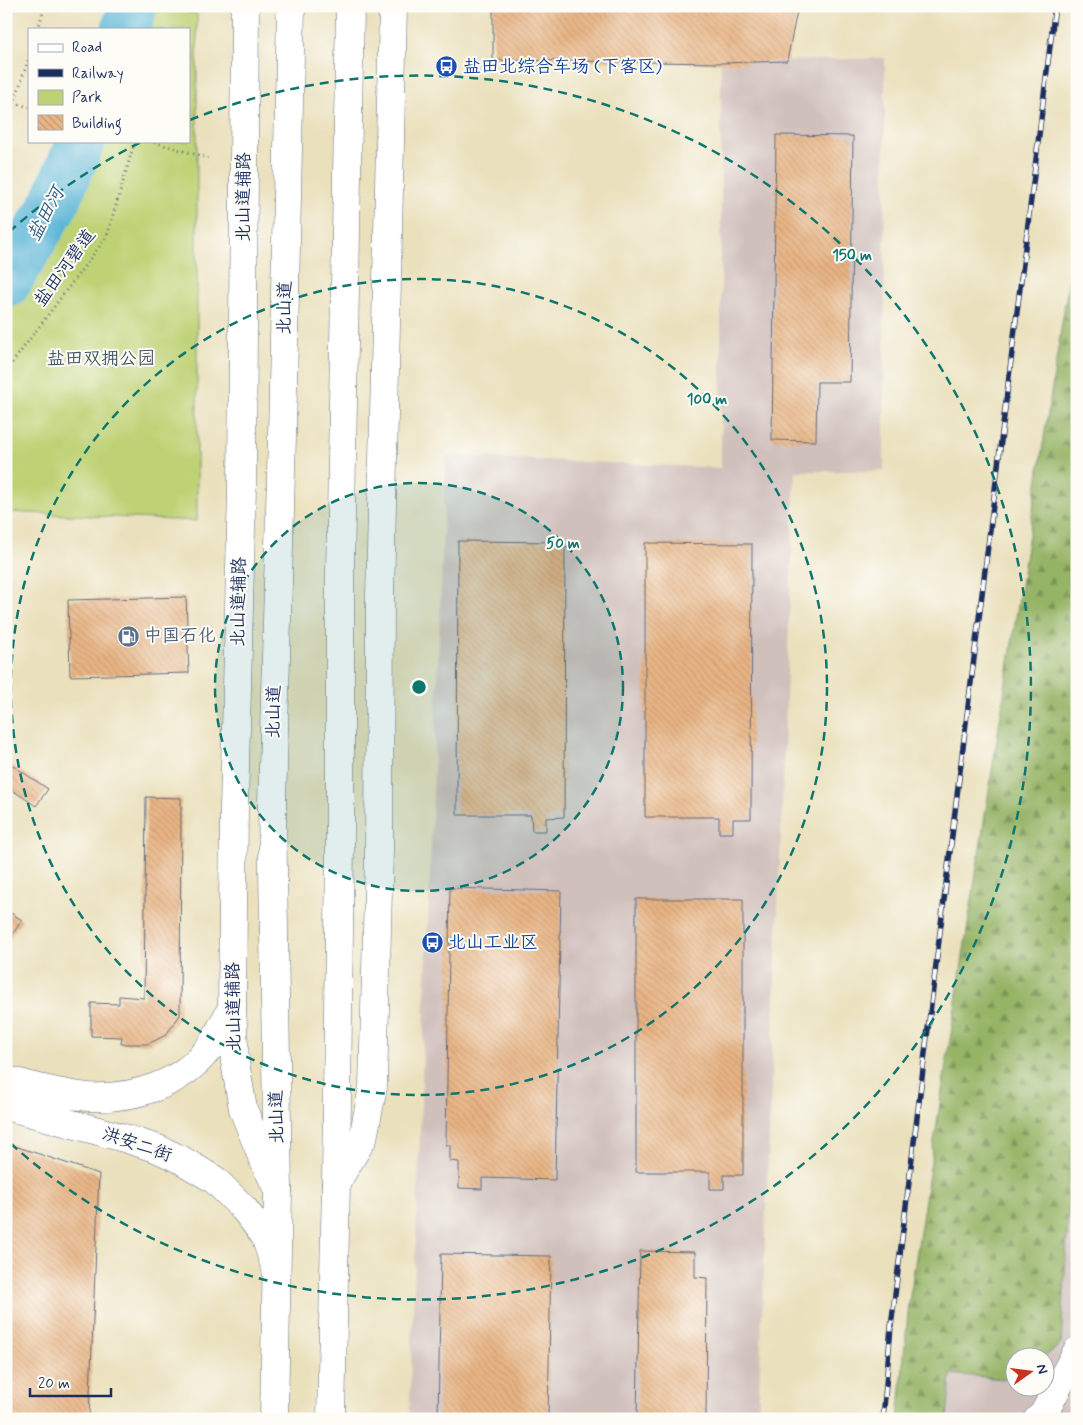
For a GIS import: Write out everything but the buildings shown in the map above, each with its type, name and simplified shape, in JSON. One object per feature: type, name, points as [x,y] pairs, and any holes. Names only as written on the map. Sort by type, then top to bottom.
[{"type":"street","name":"北山道辅路","points":[[245,6],[242,488],[234,808],[232,1008],[235,1062],[243,1109],[262,1157],[278,1190]]},
{"type":"street","points":[[333,1414],[340,846],[340,572],[350,6]]},
{"type":"street","points":[[336,1183],[363,1138],[372,1087],[379,852],[380,588],[393,6]]},
{"type":"street","name":"北山道","points":[[274,1419],[278,1190],[272,804],[291,8]]},
{"type":"street","points":[[6,1080],[89,1097],[136,1094],[167,1083],[189,1067],[209,1048],[232,1008]]},
{"type":"street","name":"洪安二街","points":[[6,1106],[124,1138],[158,1149],[180,1159],[214,1180],[244,1209],[265,1236],[276,1269]]},
{"type":"street","points":[[1047,1418],[1077,1350]]},
{"type":"path","points":[[38,28],[45,6]]},
{"type":"path","points":[[6,138],[14,103],[28,61]]},
{"type":"path","points":[[14,103],[28,107]]},
{"type":"path","name":"盐田河碧道","points":[[6,371],[107,236],[135,142]]},
{"type":"path","points":[[153,142],[208,158]]},
{"type":"shaded area","points":[[885,58],[884,471],[795,471],[758,1419],[409,1419],[446,456],[721,468],[721,63]]},
{"type":"shaded area","points":[[1077,1137],[1077,1419],[947,1419],[951,1374],[1006,1379],[1006,1398],[1056,1398],[1056,1348],[1061,1344],[1072,1149]]},
{"type":"green space","name":"盐田双拥公园","points":[[145,6],[160,6],[197,14],[197,521],[6,512],[6,313],[36,267],[97,154],[101,142],[190,142],[190,28],[138,28]]},
{"type":"green space","points":[[1077,227],[1077,1137],[1072,1149],[1061,1344],[1056,1348],[1006,1348],[1006,1379],[951,1374],[947,1419],[898,1419],[909,1302]]},
{"type":"waterway","name":"盐田河","points":[[126,28],[133,6]]},
{"type":"waterway","name":"盐田河","points":[[6,284],[54,204],[81,142]]},
{"type":"railway","points":[[883,1419],[891,1327],[1055,6]]},
{"type":"place","name":"盐田北综合车场 (下客区)","points":[[447,67]]},
{"type":"place","name":"中国石化","points":[[128,636]]},
{"type":"place","name":"北山工业区","points":[[432,943]]}]
